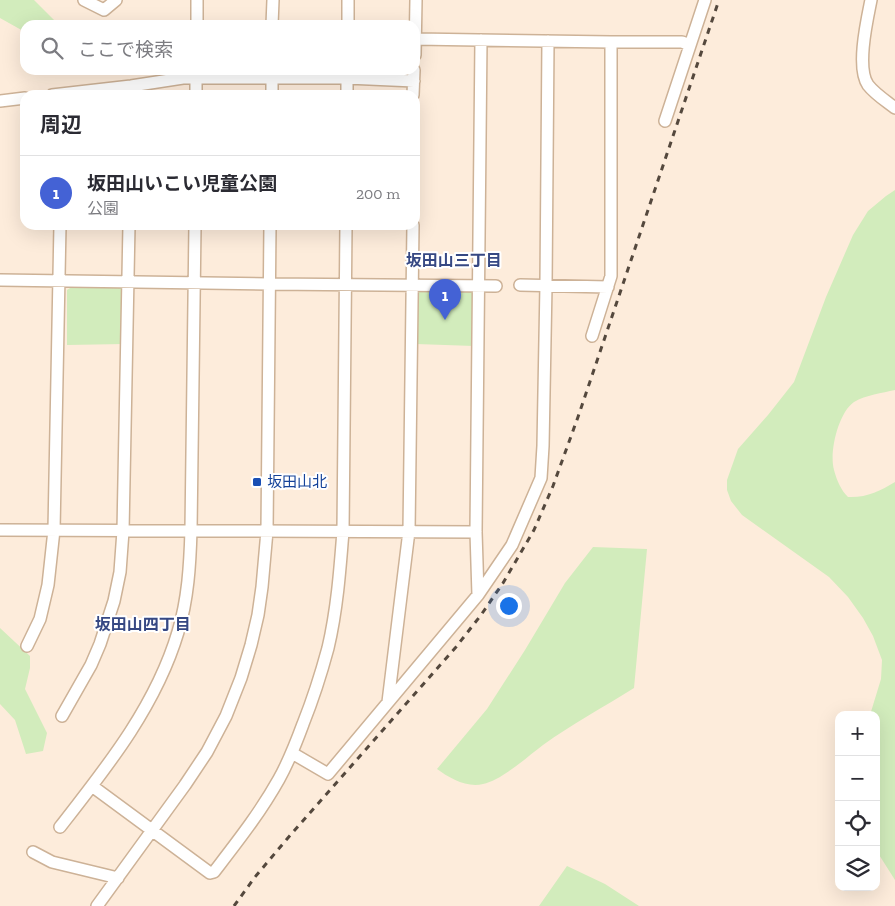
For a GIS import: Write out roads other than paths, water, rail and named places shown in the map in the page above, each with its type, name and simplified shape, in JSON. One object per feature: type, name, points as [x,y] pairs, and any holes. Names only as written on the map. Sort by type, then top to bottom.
[{"type":"street","points":[[84,0],[104,10],[116,0]]},
{"type":"street","points":[[197,0],[197,20]]},
{"type":"street","points":[[272,20],[273,0]]},
{"type":"street","points":[[348,0],[348,20]]},
{"type":"street","points":[[416,0],[416,20]]},
{"type":"street","points":[[871,0],[862,63],[864,77],[868,84],[895,108]]},
{"type":"street","points":[[665,121],[703,5]]},
{"type":"street","points":[[420,39],[682,42],[690,45]]},
{"type":"street","points":[[478,594],[476,532],[481,40]]},
{"type":"street","points":[[292,753],[328,774],[478,594],[512,545],[541,478],[546,285],[548,41]]},
{"type":"street","points":[[592,336],[611,276],[611,42]]},
{"type":"street","points":[[135,90],[193,75]]},
{"type":"street","points":[[196,75],[196,90]]},
{"type":"street","points":[[272,75],[272,90]]},
{"type":"street","points":[[347,75],[347,90]]},
{"type":"street","points":[[414,75],[414,90]]},
{"type":"street","points":[[0,101],[20,99]]},
{"type":"street","points":[[27,646],[40,618],[48,585],[54,530],[60,230]]},
{"type":"street","points":[[62,716],[91,665],[100,644],[114,601],[120,572],[123,531],[129,230]]},
{"type":"street","points":[[60,828],[132,729],[151,698],[178,632],[185,602],[190,569],[192,530],[195,230]]},
{"type":"street","points":[[98,906],[207,752],[226,716],[251,645],[262,588],[267,531],[270,230]]},
{"type":"street","points":[[92,786],[210,873],[214,872],[264,805],[292,753],[314,696],[328,647],[341,566],[346,230]]},
{"type":"street","points":[[388,702],[409,531],[413,230]]},
{"type":"street","points":[[0,280],[496,286]]},
{"type":"street","points":[[520,285],[608,287]]},
{"type":"street","points":[[0,530],[476,532]]},
{"type":"street","points":[[33,852],[52,862],[118,878]]},
{"type":"railway","points":[[234,906],[255,877],[287,839],[456,647],[503,583],[534,530],[553,486],[578,417],[719,0]]},
{"type":"place","name":"坂田山いこい児童公園","points":[[445,320]]},
{"type":"place","name":"坂田山北","points":[[257,482]]},
{"type":"district","name":"坂田山三丁目","points":[[454,260]]},
{"type":"district","name":"坂田山四丁目","points":[[143,624]]}]
